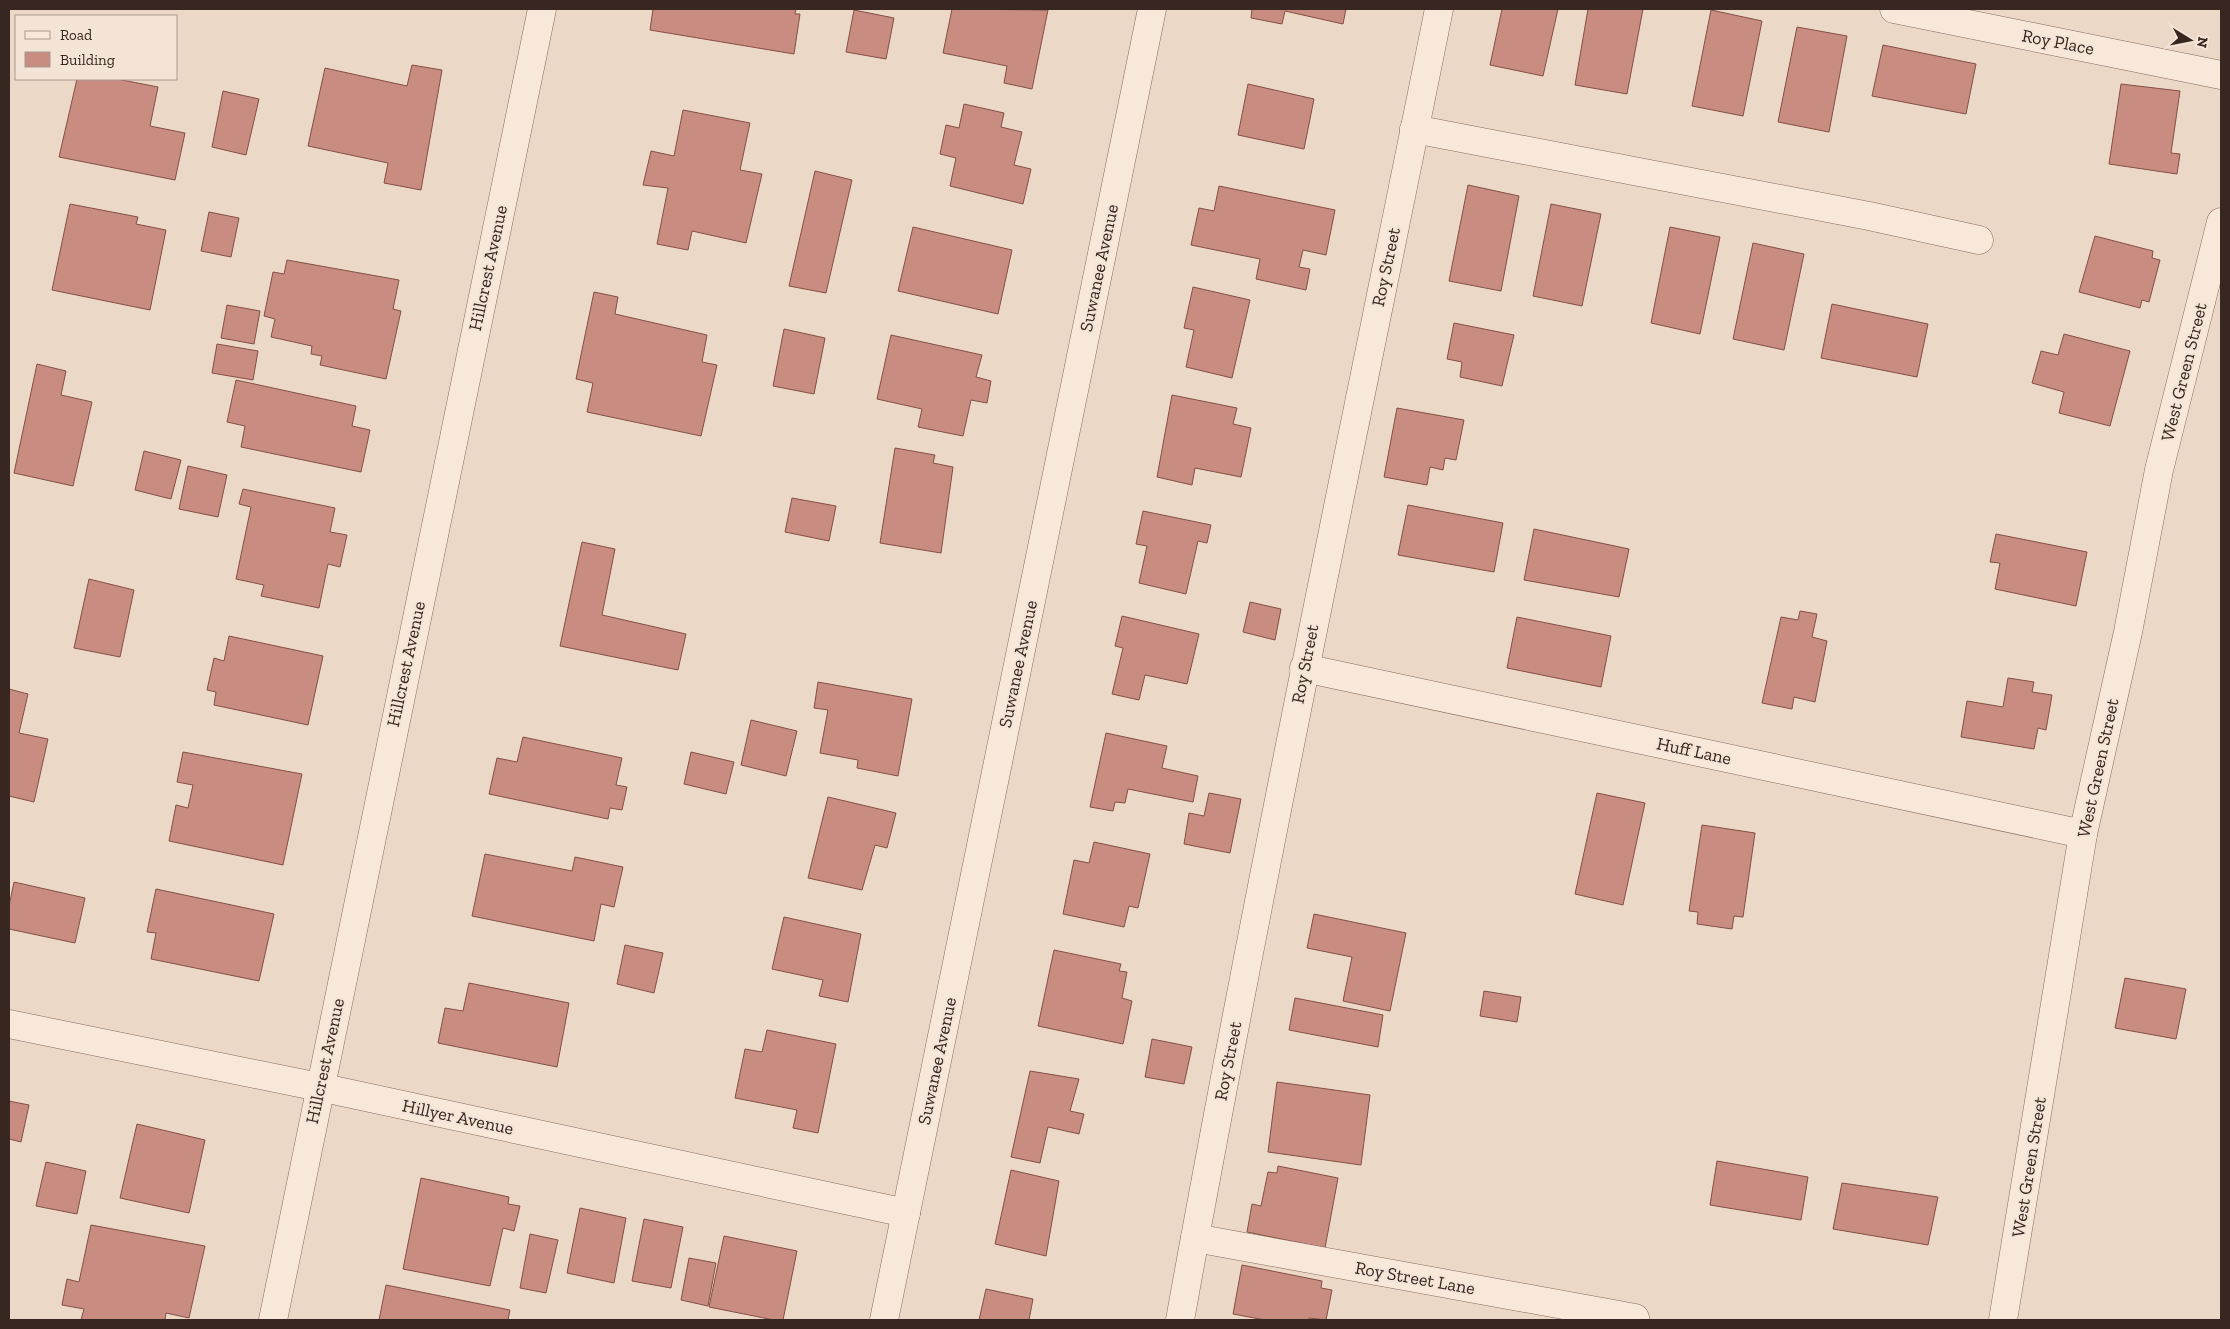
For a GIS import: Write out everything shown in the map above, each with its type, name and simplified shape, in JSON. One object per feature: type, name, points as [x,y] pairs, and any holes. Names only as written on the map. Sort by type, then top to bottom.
[{"type":"street","name":"Hillcrest Avenue","points":[[273,1320],[319,1087],[542,9]]},
{"type":"street","name":"Suwanee Avenue","points":[[884,1320],[1152,9]]},
{"type":"street","name":"Roy Street","points":[[1180,1320],[1304,668],[1439,9]]},
{"type":"street","name":"Roy Place","points":[[1894,9],[2221,75]]},
{"type":"street","points":[[1414,130],[1869,216],[1979,240]]},
{"type":"street","name":"West Green Street","points":[[2003,1320],[2083,834],[2128,632],[2160,470],[2221,222]]},
{"type":"street","name":"Huff Lane","points":[[1304,668],[2083,834]]},
{"type":"street","name":"Hillyer Avenue","points":[[9,1024],[319,1087],[906,1213]]},
{"type":"street","name":"Roy Street Lane","points":[[1195,1238],[1635,1318]]},
{"type":"building","points":[[653,9],[796,9],[795,14],[800,14],[794,54],[650,30]]},
{"type":"building","points":[[952,9],[1048,10],[1032,89],[1004,83],[1007,66],[943,53]]},
{"type":"building","points":[[1252,9],[1346,9],[1343,24],[1285,11],[1282,24],[1251,18]]},
{"type":"building","points":[[1502,9],[1558,9],[1543,76],[1490,65]]},
{"type":"building","points":[[1588,9],[1643,9],[1627,94],[1575,85]]},
{"type":"building","points":[[854,10],[894,18],[886,59],[846,52]]},
{"type":"building","points":[[1711,10],[1762,21],[1743,116],[1692,106]]},
{"type":"building","points":[[1797,27],[1847,36],[1829,132],[1778,122]]},
{"type":"building","points":[[1883,45],[1976,64],[1966,114],[1872,96]]},
{"type":"building","points":[[412,65],[442,70],[421,190],[384,183],[388,163],[308,146],[325,68],[407,86]]},
{"type":"building","points":[[77,80],[122,80],[158,87],[150,126],[185,133],[175,180],[59,157]]},
{"type":"building","points":[[1248,84],[1314,99],[1304,149],[1238,135]]},
{"type":"building","points":[[2121,84],[2180,91],[2171,153],[2180,154],[2177,174],[2109,164]]},
{"type":"building","points":[[223,91],[259,99],[246,155],[212,147]]},
{"type":"building","points":[[964,104],[1004,113],[1001,127],[1022,132],[1014,165],[1031,169],[1023,204],[950,186],[956,158],[940,154],[946,125],[959,128]]},
{"type":"building","points":[[683,110],[750,123],[740,170],[762,174],[746,243],[692,231],[688,250],[657,244],[668,188],[643,185],[651,151],[674,156]]},
{"type":"building","points":[[815,171],[852,180],[826,293],[789,286]]},
{"type":"building","points":[[1468,185],[1519,196],[1501,291],[1449,281]]},
{"type":"building","points":[[1219,186],[1335,210],[1326,255],[1303,250],[1299,267],[1310,269],[1306,290],[1256,279],[1260,259],[1191,245],[1199,208],[1214,211]]},
{"type":"building","points":[[70,204],[138,217],[136,224],[166,230],[150,310],[52,290]]},
{"type":"building","points":[[1551,204],[1601,214],[1582,306],[1533,296]]},
{"type":"building","points":[[209,212],[239,218],[231,257],[201,251]]},
{"type":"building","points":[[913,227],[1012,250],[998,314],[898,291]]},
{"type":"building","points":[[1670,227],[1720,237],[1700,334],[1651,323]]},
{"type":"building","points":[[2095,236],[2153,251],[2152,258],[2160,260],[2149,302],[2142,300],[2140,308],[2079,292]]},
{"type":"building","points":[[1753,243],[1804,254],[1784,350],[1733,339]]},
{"type":"building","points":[[287,260],[399,280],[393,309],[401,311],[386,379],[320,365],[322,356],[311,354],[312,346],[271,337],[275,319],[264,316],[273,272],[284,274]]},
{"type":"building","points":[[1193,287],[1250,300],[1232,378],[1186,367],[1194,330],[1184,328]]},
{"type":"building","points":[[594,292],[618,297],[615,314],[707,335],[702,362],[717,365],[701,436],[587,412],[593,383],[576,379]]},
{"type":"building","points":[[1832,304],[1928,324],[1917,377],[1821,358]]},
{"type":"building","points":[[227,305],[260,311],[254,344],[221,338]]},
{"type":"building","points":[[1454,323],[1514,335],[1502,386],[1460,377],[1462,362],[1447,359]]},
{"type":"building","points":[[784,329],[825,338],[814,394],[773,386]]},
{"type":"building","points":[[2064,334],[2130,351],[2110,426],[2059,413],[2064,392],[2032,383],[2041,351],[2058,355]]},
{"type":"building","points":[[891,335],[982,355],[976,377],[991,381],[987,403],[971,400],[963,436],[918,427],[922,409],[877,399]]},
{"type":"building","points":[[217,344],[258,351],[253,380],[212,373]]},
{"type":"building","points":[[37,364],[66,371],[61,395],[92,402],[73,486],[14,473]]},
{"type":"building","points":[[236,380],[356,406],[352,426],[370,430],[361,472],[241,447],[245,426],[227,422]]},
{"type":"building","points":[[1172,395],[1237,408],[1233,424],[1251,428],[1241,477],[1195,468],[1192,485],[1157,477]]},
{"type":"building","points":[[1397,408],[1464,420],[1456,460],[1445,458],[1443,470],[1430,467],[1427,485],[1384,477]]},
{"type":"building","points":[[895,448],[935,455],[933,463],[953,467],[941,553],[880,543]]},
{"type":"building","points":[[144,451],[181,460],[171,499],[135,490]]},
{"type":"building","points":[[188,466],[227,475],[218,517],[179,509]]},
{"type":"building","points":[[243,489],[335,508],[330,532],[347,535],[340,567],[328,564],[319,608],[261,596],[264,585],[236,579],[251,507],[239,504]]},
{"type":"building","points":[[792,498],[836,506],[829,541],[785,532]]},
{"type":"building","points":[[1408,505],[1503,523],[1494,572],[1398,555]]},
{"type":"building","points":[[1143,511],[1211,525],[1207,543],[1198,541],[1186,594],[1139,583],[1147,546],[1136,544]]},
{"type":"building","points":[[1534,529],[1629,549],[1619,597],[1524,580]]},
{"type":"building","points":[[1996,534],[2087,552],[2076,606],[1995,589],[2000,563],[1990,562]]},
{"type":"building","points":[[582,542],[615,549],[602,615],[686,634],[678,670],[560,646]]},
{"type":"building","points":[[89,579],[134,590],[120,657],[74,648]]},
{"type":"building","points":[[1250,602],[1281,609],[1275,640],[1243,632]]},
{"type":"building","points":[[1800,611],[1817,614],[1812,637],[1827,641],[1815,702],[1794,697],[1792,709],[1762,703],[1781,617],[1798,620]]},
{"type":"building","points":[[1122,616],[1199,634],[1187,684],[1145,675],[1139,700],[1112,694],[1123,648],[1115,646]]},
{"type":"building","points":[[1517,617],[1611,636],[1601,687],[1507,668]]},
{"type":"building","points":[[229,636],[323,656],[308,725],[214,705],[216,692],[207,690],[214,658],[224,661]]},
{"type":"building","points":[[2008,678],[2034,682],[2032,692],[2052,695],[2046,730],[2038,728],[2034,749],[1961,737],[1967,701],[2003,707]]},
{"type":"building","points":[[818,682],[912,699],[898,776],[857,768],[858,760],[820,753],[828,710],[814,708]]},
{"type":"building","points":[[9,689],[28,694],[19,733],[48,739],[34,802],[9,796]]},
{"type":"building","points":[[751,720],[797,731],[786,776],[741,765]]},
{"type":"building","points":[[1106,733],[1167,746],[1162,768],[1198,776],[1193,802],[1128,789],[1125,803],[1115,802],[1113,811],[1090,807]]},
{"type":"building","points":[[523,737],[622,758],[616,785],[627,787],[622,810],[610,808],[608,819],[489,794],[497,758],[517,762]]},
{"type":"building","points":[[183,752],[302,774],[283,865],[169,841],[176,805],[188,808],[193,785],[177,782]]},
{"type":"building","points":[[691,752],[734,762],[726,794],[684,784]]},
{"type":"building","points":[[1209,793],[1241,799],[1230,853],[1184,844],[1189,813],[1204,816]]},
{"type":"building","points":[[1597,793],[1645,803],[1623,905],[1575,894]]},
{"type":"building","points":[[828,797],[896,813],[887,848],[875,845],[862,890],[808,878]]},
{"type":"building","points":[[1702,825],[1755,833],[1743,917],[1734,916],[1732,929],[1697,924],[1698,912],[1689,911]]},
{"type":"building","points":[[1094,842],[1150,854],[1138,908],[1129,906],[1124,927],[1063,914],[1074,860],[1089,863]]},
{"type":"building","points":[[485,854],[572,871],[575,857],[623,867],[614,907],[601,904],[594,941],[472,916]]},
{"type":"building","points":[[14,882],[85,898],[75,943],[9,929],[9,906]]},
{"type":"building","points":[[156,889],[274,914],[259,981],[151,959],[156,933],[147,932]]},
{"type":"building","points":[[1314,914],[1406,933],[1390,1011],[1343,1001],[1352,957],[1307,948]]},
{"type":"building","points":[[784,917],[861,934],[848,1002],[819,996],[823,980],[772,969]]},
{"type":"building","points":[[625,945],[663,953],[654,993],[617,984]]},
{"type":"building","points":[[1054,950],[1121,964],[1119,971],[1127,972],[1122,998],[1132,1001],[1123,1044],[1038,1026]]},
{"type":"building","points":[[2125,978],[2186,989],[2176,1039],[2115,1028]]},
{"type":"building","points":[[469,983],[569,1003],[557,1067],[438,1043],[445,1008],[463,1011]]},
{"type":"building","points":[[1484,991],[1521,997],[1517,1022],[1480,1016]]},
{"type":"building","points":[[1295,998],[1383,1015],[1378,1047],[1289,1030]]},
{"type":"building","points":[[767,1030],[836,1044],[818,1133],[793,1128],[797,1110],[735,1098],[745,1049],[762,1052]]},
{"type":"building","points":[[1152,1039],[1192,1047],[1184,1084],[1145,1077]]},
{"type":"building","points":[[1030,1071],[1079,1079],[1070,1111],[1084,1114],[1079,1134],[1048,1127],[1040,1163],[1011,1157]]},
{"type":"building","points":[[1277,1082],[1370,1095],[1361,1165],[1268,1152]]},
{"type":"building","points":[[9,1101],[29,1105],[21,1142],[9,1139]]},
{"type":"building","points":[[137,1124],[205,1140],[189,1213],[120,1198]]},
{"type":"building","points":[[1717,1161],[1808,1177],[1801,1220],[1710,1205]]},
{"type":"building","points":[[46,1162],[86,1171],[77,1214],[36,1206]]},
{"type":"building","points":[[1278,1166],[1338,1178],[1325,1248],[1247,1232],[1252,1204],[1261,1206],[1268,1172],[1277,1173]]},
{"type":"building","points":[[1011,1170],[1059,1181],[1046,1256],[995,1244]]},
{"type":"building","points":[[421,1178],[509,1197],[508,1204],[520,1206],[514,1231],[503,1228],[490,1286],[403,1269]]},
{"type":"building","points":[[1842,1183],[1938,1197],[1928,1245],[1833,1229]]},
{"type":"building","points":[[580,1208],[626,1218],[614,1283],[567,1273]]},
{"type":"building","points":[[644,1219],[683,1227],[671,1288],[632,1281]]},
{"type":"building","points":[[91,1225],[205,1246],[189,1318],[166,1313],[165,1320],[81,1320],[84,1309],[62,1305],[67,1279],[79,1282]]},
{"type":"building","points":[[530,1234],[558,1240],[546,1293],[520,1288]]},
{"type":"building","points":[[724,1236],[797,1251],[783,1320],[774,1320],[709,1307]]},
{"type":"building","points":[[689,1258],[716,1263],[708,1306],[681,1300]]},
{"type":"building","points":[[1242,1265],[1322,1281],[1321,1288],[1332,1290],[1326,1320],[1309,1318],[1309,1320],[1265,1320],[1233,1314]]},
{"type":"building","points":[[386,1285],[510,1310],[508,1320],[379,1320]]},
{"type":"building","points":[[986,1289],[1033,1299],[1029,1320],[979,1320]]}]
